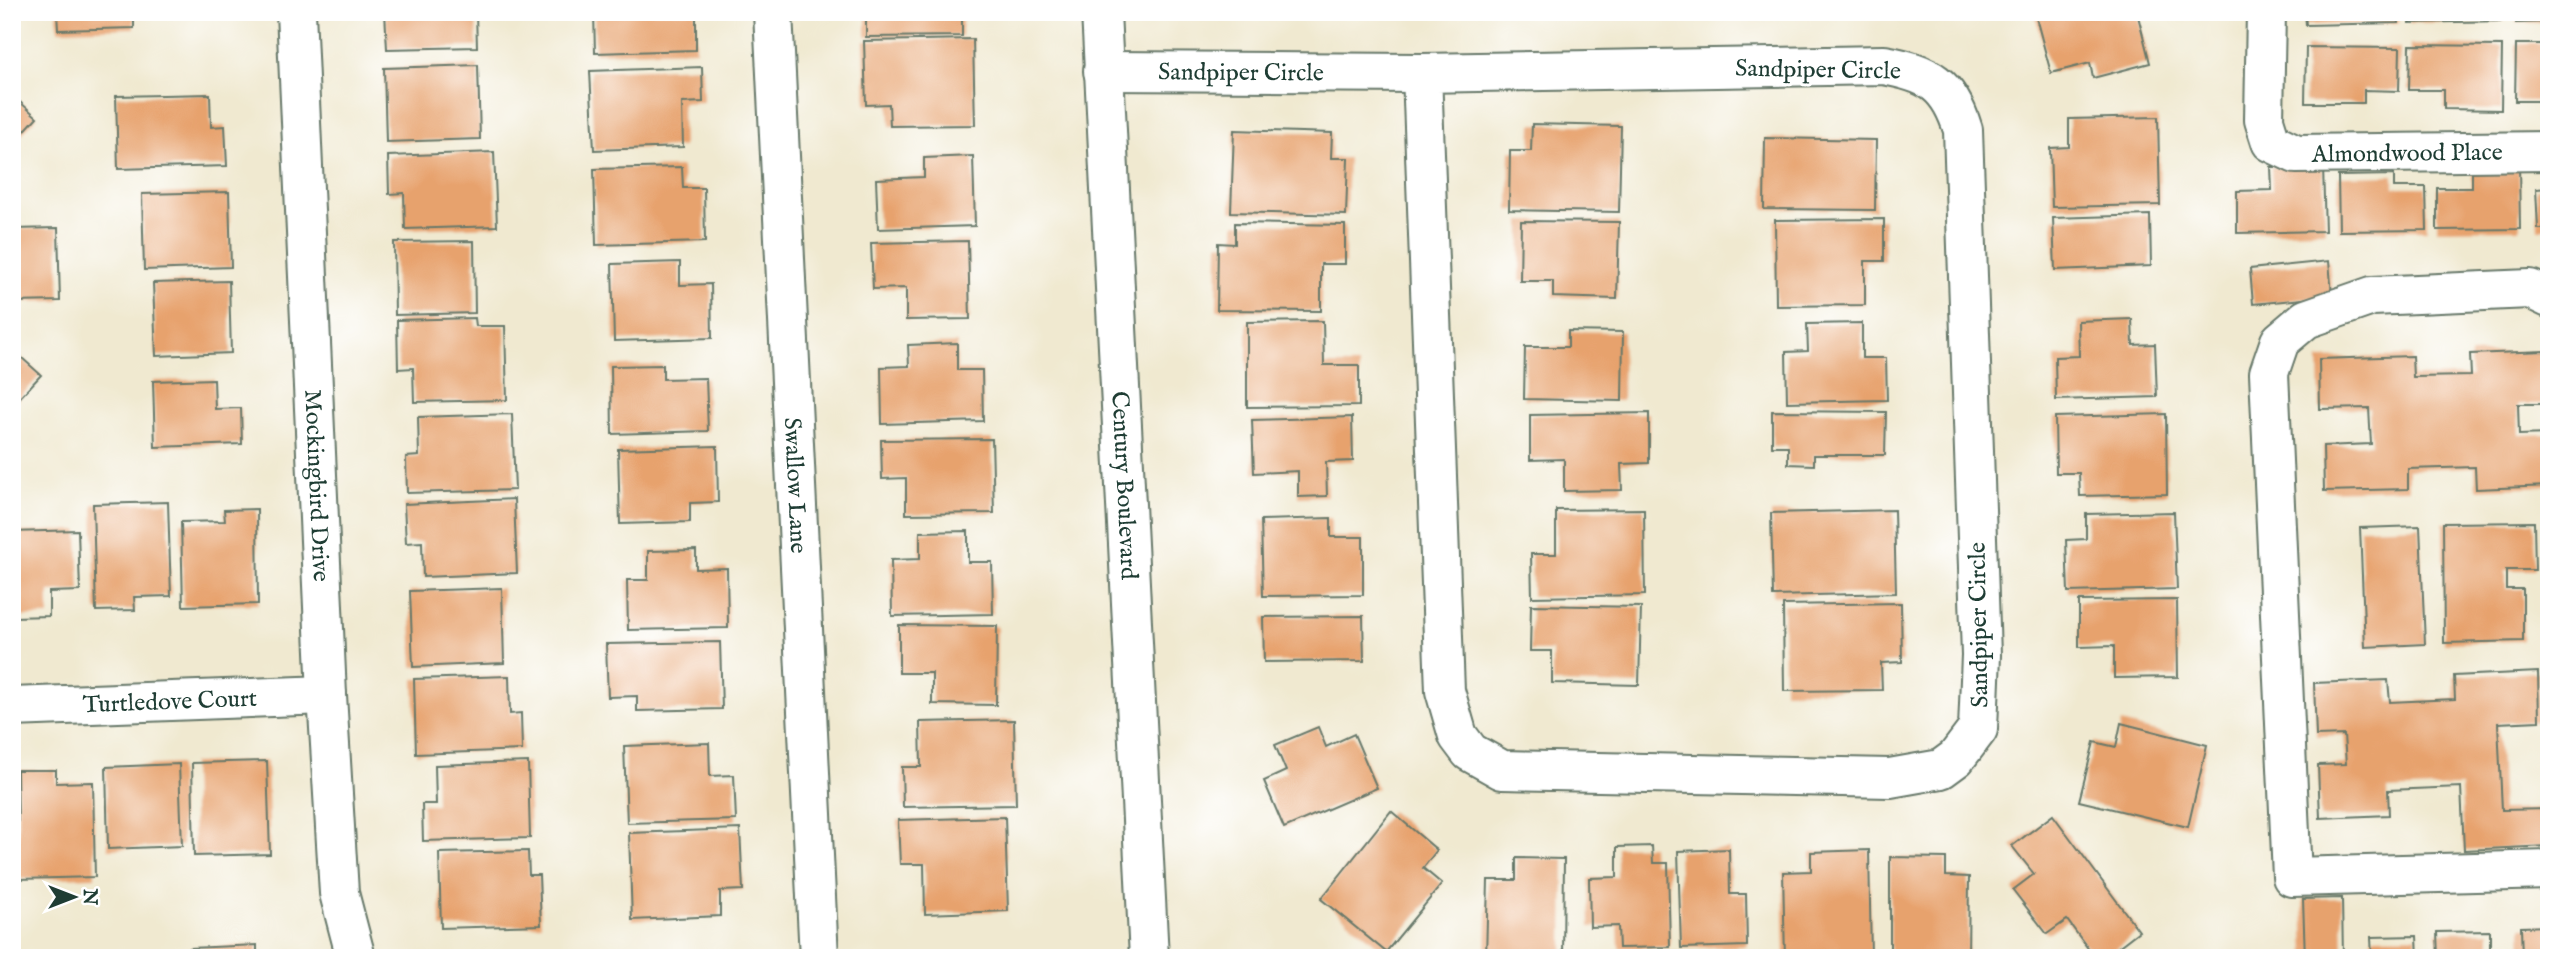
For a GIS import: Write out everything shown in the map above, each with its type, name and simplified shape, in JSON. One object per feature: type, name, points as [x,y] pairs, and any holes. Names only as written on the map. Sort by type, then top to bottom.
[{"type":"street","name":"Mockingbird Drive","points":[[296,12],[327,695],[339,892],[356,958]]},
{"type":"street","name":"Swallow Lane","points":[[773,12],[819,958]]},
{"type":"street","name":"Century Boulevard","points":[[1101,12],[1149,958]]},
{"type":"street","name":"Almondwood Place","points":[[2266,12],[2264,120],[2271,142],[2296,153],[2549,151]]},
{"type":"street","name":"Sandpiper Circle","points":[[1103,71],[1422,73],[1884,65],[1912,70],[1932,79],[1957,109],[1964,130],[1981,655],[1978,729],[1956,758],[1941,769],[1889,778],[1502,770],[1470,752],[1458,736],[1445,691],[1422,73]]},
{"type":"street","points":[[2549,298],[2530,289],[2372,296],[2306,319],[2280,341],[2269,373],[2292,877],[2549,870]]},
{"type":"street","name":"Turtledove Court","points":[[12,707],[327,695]]},
{"type":"building","points":[[57,12],[134,12],[134,28],[58,30]]},
{"type":"building","points":[[144,12],[219,12],[219,16],[144,17]]},
{"type":"building","points":[[385,12],[476,12],[477,47],[387,49]]},
{"type":"building","points":[[594,12],[696,12],[696,50],[595,53]]},
{"type":"building","points":[[866,12],[962,12],[962,36],[866,37]]},
{"type":"building","points":[[2137,12],[2150,63],[2093,78],[2090,63],[2051,73],[2035,14]]},
{"type":"building","points":[[2305,12],[2398,12],[2399,23],[2306,25]]},
{"type":"building","points":[[2409,12],[2504,12],[2504,21],[2409,23]]},
{"type":"building","points":[[2516,12],[2549,12],[2549,22],[2516,23]]},
{"type":"building","points":[[973,39],[975,125],[890,126],[889,104],[866,105],[864,41]]},
{"type":"building","points":[[2516,44],[2549,44],[2549,101],[2515,101]]},
{"type":"building","points":[[2410,45],[2502,46],[2501,110],[2444,109],[2444,90],[2409,90]]},
{"type":"building","points":[[2306,47],[2400,48],[2399,91],[2364,90],[2364,103],[2305,103]]},
{"type":"building","points":[[478,65],[480,139],[386,142],[384,68]]},
{"type":"building","points":[[702,67],[703,102],[682,103],[683,147],[594,150],[590,71]]},
{"type":"building","points":[[210,94],[211,127],[225,126],[227,166],[118,169],[116,96]]},
{"type":"building","points":[[12,95],[37,117],[12,145]]},
{"type":"building","points":[[2158,117],[2160,205],[2052,207],[2050,148],[2069,147],[2069,119]]},
{"type":"building","points":[[1532,124],[1621,126],[1619,212],[1509,210],[1510,151],[1531,151]]},
{"type":"building","points":[[1234,130],[1332,133],[1331,158],[1348,158],[1346,215],[1231,212]]},
{"type":"building","points":[[1765,138],[1876,140],[1875,210],[1764,209]]},
{"type":"building","points":[[494,152],[497,226],[405,229],[404,193],[389,194],[388,156]]},
{"type":"building","points":[[973,156],[975,226],[878,229],[876,179],[924,177],[924,158]]},
{"type":"building","points":[[2519,164],[2520,229],[2437,230],[2437,188],[2472,188],[2472,165]]},
{"type":"building","points":[[682,167],[683,188],[704,188],[705,242],[596,245],[594,169]]},
{"type":"building","points":[[2271,167],[2323,167],[2325,231],[2237,233],[2237,191],[2272,190]]},
{"type":"building","points":[[2394,175],[2394,187],[2426,187],[2427,230],[2339,231],[2338,176]]},
{"type":"building","points":[[2549,188],[2549,229],[2538,229],[2536,189]]},
{"type":"building","points":[[229,192],[231,267],[144,270],[142,194]]},
{"type":"building","points":[[2150,215],[2151,266],[2055,270],[2053,218]]},
{"type":"building","points":[[1884,219],[1884,261],[1865,261],[1865,305],[1776,306],[1775,220]]},
{"type":"building","points":[[1521,221],[1619,222],[1617,299],[1553,297],[1553,281],[1520,281]]},
{"type":"building","points":[[1235,223],[1345,225],[1345,264],[1321,264],[1321,311],[1217,310],[1218,243],[1235,244]]},
{"type":"building","points":[[58,228],[60,301],[12,302],[12,229]]},
{"type":"building","points":[[474,241],[475,313],[395,315],[394,242]]},
{"type":"building","points":[[968,241],[970,319],[906,320],[906,288],[873,289],[871,243]]},
{"type":"building","points":[[2329,261],[2332,296],[2253,304],[2250,269]]},
{"type":"building","points":[[680,262],[680,285],[711,284],[712,338],[614,341],[612,264]]},
{"type":"building","points":[[229,281],[231,353],[156,356],[153,283]]},
{"type":"building","points":[[475,318],[476,326],[505,326],[507,400],[414,402],[413,368],[398,369],[397,320]]},
{"type":"building","points":[[2132,319],[2133,345],[2155,344],[2157,397],[2056,400],[2055,357],[2079,356],[2078,321]]},
{"type":"building","points":[[1323,321],[1324,365],[1359,365],[1359,406],[1247,407],[1247,322]]},
{"type":"building","points":[[1862,323],[1862,358],[1886,358],[1887,400],[1787,402],[1786,352],[1808,351],[1807,324]]},
{"type":"building","points":[[1568,331],[1623,332],[1622,401],[1524,399],[1525,347],[1568,347]]},
{"type":"building","points":[[957,343],[957,370],[982,370],[983,421],[882,424],[881,367],[909,366],[908,345]]},
{"type":"building","points":[[12,349],[41,375],[12,406]]},
{"type":"building","points":[[2545,351],[2546,404],[2518,404],[2519,435],[2548,434],[2549,486],[2476,489],[2475,467],[2408,469],[2408,489],[2324,491],[2323,446],[2371,444],[2369,408],[2320,409],[2319,359],[2412,356],[2413,377],[2471,376],[2470,354]]},
{"type":"building","points":[[663,365],[663,379],[706,378],[708,431],[612,434],[611,366]]},
{"type":"building","points":[[214,379],[215,409],[241,408],[242,444],[155,447],[153,381]]},
{"type":"building","points":[[1772,411],[1886,412],[1885,455],[1814,455],[1814,465],[1788,464],[1788,446],[1772,446]]},
{"type":"building","points":[[1649,413],[1649,463],[1621,464],[1622,490],[1564,491],[1564,459],[1530,460],[1530,415]]},
{"type":"building","points":[[512,414],[515,490],[407,493],[406,457],[419,456],[418,417]]},
{"type":"building","points":[[2166,414],[2167,494],[2080,496],[2079,473],[2056,473],[2055,417]]},
{"type":"building","points":[[1352,417],[1353,461],[1326,462],[1327,496],[1298,497],[1298,471],[1254,473],[1252,420]]},
{"type":"building","points":[[992,439],[994,513],[906,514],[906,478],[882,479],[881,440]]},
{"type":"building","points":[[717,446],[718,502],[690,503],[690,522],[620,524],[618,449]]},
{"type":"building","points":[[514,499],[517,573],[423,577],[422,542],[406,543],[404,504]]},
{"type":"building","points":[[168,502],[171,596],[134,597],[135,610],[96,611],[93,504]]},
{"type":"building","points":[[257,509],[258,604],[183,606],[181,522],[225,521],[224,510]]},
{"type":"building","points":[[1644,509],[1645,595],[1532,597],[1531,554],[1556,554],[1556,510]]},
{"type":"building","points":[[1894,510],[1896,593],[1773,596],[1771,513]]},
{"type":"building","points":[[2174,512],[2177,589],[2068,592],[2066,540],[2086,539],[2086,514]]},
{"type":"building","points":[[1331,518],[1331,537],[1363,537],[1363,595],[1263,596],[1261,520]]},
{"type":"building","points":[[2534,522],[2535,570],[2506,570],[2506,589],[2523,589],[2523,641],[2444,643],[2443,523]]},
{"type":"building","points":[[2420,526],[2425,644],[2365,647],[2360,528]]},
{"type":"building","points":[[78,530],[80,591],[49,592],[49,616],[14,617],[12,532]]},
{"type":"building","points":[[968,531],[968,562],[992,562],[993,614],[892,616],[891,560],[920,559],[920,532]]},
{"type":"building","points":[[696,550],[696,569],[727,568],[728,628],[628,630],[627,580],[648,580],[648,551]]},
{"type":"building","points":[[502,588],[504,663],[413,667],[410,591]]},
{"type":"building","points":[[2177,600],[2178,677],[2114,678],[2114,646],[2079,647],[2079,601]]},
{"type":"building","points":[[1901,603],[1902,662],[1881,663],[1882,690],[1784,691],[1783,605]]},
{"type":"building","points":[[1531,605],[1641,607],[1639,685],[1552,683],[1552,651],[1530,651]]},
{"type":"building","points":[[1363,616],[1364,661],[1264,662],[1263,617]]},
{"type":"building","points":[[899,625],[997,626],[996,705],[932,704],[932,673],[899,673]]},
{"type":"building","points":[[720,642],[722,709],[637,711],[637,696],[608,697],[606,644]]},
{"type":"building","points":[[2538,672],[2539,721],[2498,723],[2502,810],[2549,809],[2549,846],[2464,850],[2461,787],[2388,790],[2389,815],[2320,818],[2318,765],[2346,764],[2344,735],[2316,736],[2314,683],[2388,680],[2390,702],[2455,699],[2454,676]]},
{"type":"building","points":[[509,676],[510,714],[521,713],[522,750],[416,754],[414,679]]},
{"type":"building","points":[[1014,720],[1016,805],[903,807],[902,767],[921,767],[920,722]]},
{"type":"building","points":[[2121,723],[2207,745],[2188,827],[2079,801],[2094,742],[2116,747]]},
{"type":"building","points":[[1318,727],[1326,747],[1354,734],[1377,788],[1284,828],[1264,781],[1286,771],[1275,745]]},
{"type":"building","points":[[709,743],[710,776],[734,775],[736,820],[627,823],[624,746]]},
{"type":"building","points":[[267,761],[270,854],[194,856],[192,763]]},
{"type":"building","points":[[528,762],[530,838],[423,841],[422,804],[436,804],[435,765]]},
{"type":"building","points":[[179,764],[182,846],[108,849],[106,767]]},
{"type":"building","points":[[17,770],[56,770],[56,783],[93,782],[95,877],[19,879]]},
{"type":"building","points":[[1391,811],[1437,850],[1423,868],[1442,884],[1386,952],[1321,899]]},
{"type":"building","points":[[2053,815],[2139,931],[2104,958],[2095,958],[2067,920],[2047,934],[2013,890],[2034,874],[2012,846]]},
{"type":"building","points":[[1005,817],[1008,911],[925,914],[924,864],[900,864],[898,820]]},
{"type":"building","points":[[740,829],[743,890],[720,891],[720,916],[632,920],[629,833]]},
{"type":"building","points":[[1652,846],[1653,863],[1668,863],[1670,947],[1619,948],[1618,926],[1590,927],[1589,878],[1617,877],[1617,847]]},
{"type":"building","points":[[1729,849],[1730,894],[1746,894],[1747,946],[1681,948],[1678,851]]},
{"type":"building","points":[[1869,850],[1871,958],[1785,958],[1783,872],[1811,871],[1811,852]]},
{"type":"building","points":[[528,851],[529,875],[539,875],[541,925],[441,928],[439,853]]},
{"type":"building","points":[[1890,857],[1946,858],[1946,876],[1969,877],[1968,958],[1890,958]]},
{"type":"building","points":[[1516,858],[1564,859],[1563,958],[1486,958],[1488,880],[1516,880]]},
{"type":"building","points":[[2342,898],[2343,958],[2305,958],[2303,899]]},
{"type":"building","points":[[2549,926],[2549,958],[2522,958],[2521,927]]},
{"type":"building","points":[[2490,931],[2490,958],[2438,958],[2437,932]]},
{"type":"building","points":[[2417,936],[2418,958],[2372,958],[2371,937]]},
{"type":"building","points":[[257,945],[257,958],[190,958],[190,948]]},
{"type":"building","points":[[85,953],[85,958],[23,958],[23,956]]}]
